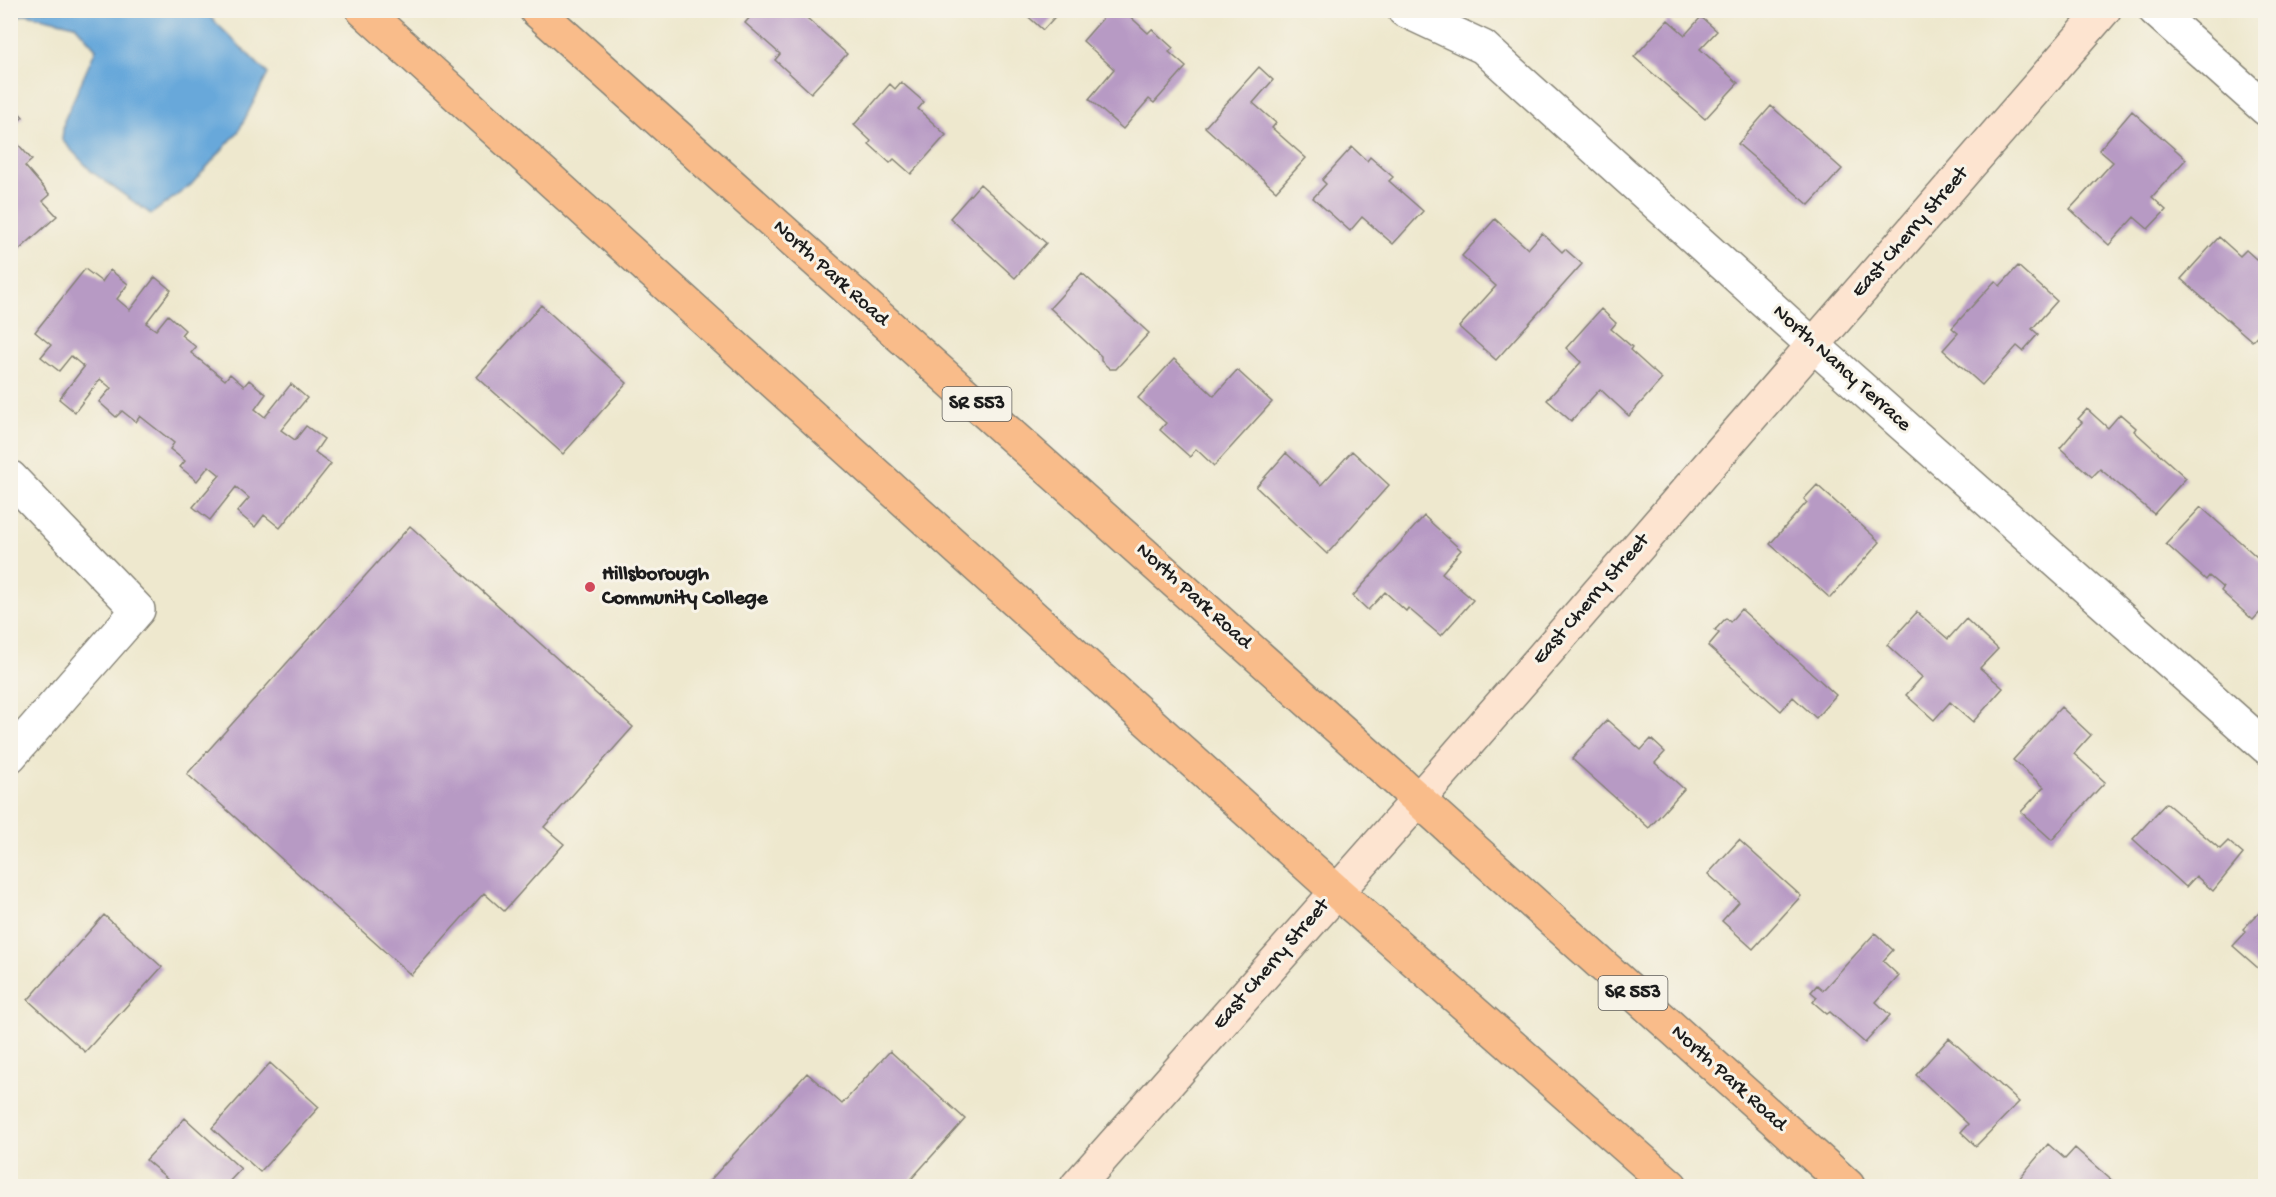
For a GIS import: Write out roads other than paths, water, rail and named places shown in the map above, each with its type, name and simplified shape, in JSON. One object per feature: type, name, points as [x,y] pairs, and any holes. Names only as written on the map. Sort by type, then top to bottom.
[{"type":"main road","points":[[363,10],[1337,892],[1671,1186]]},
{"type":"main road","name":"North Park Road","points":[[536,10],[1848,1186]]},
{"type":"street","name":"North Nancy Terrace","points":[[1404,10],[1483,47],[1813,345],[2265,747]]},
{"type":"street","name":"East Cherry Street","points":[[1077,1186],[1601,590],[2104,10]]},
{"type":"street","points":[[2155,10],[2265,109]]},
{"type":"street","points":[[10,477],[138,610],[10,756]]},
{"type":"water","points":[[11,10],[204,11],[268,74],[238,132],[191,185],[151,214],[92,172],[62,140],[64,121],[96,49],[75,25],[27,14],[11,18]]},
{"type":"place","name":"Hillsborough Community College","points":[[590,587]]}]
